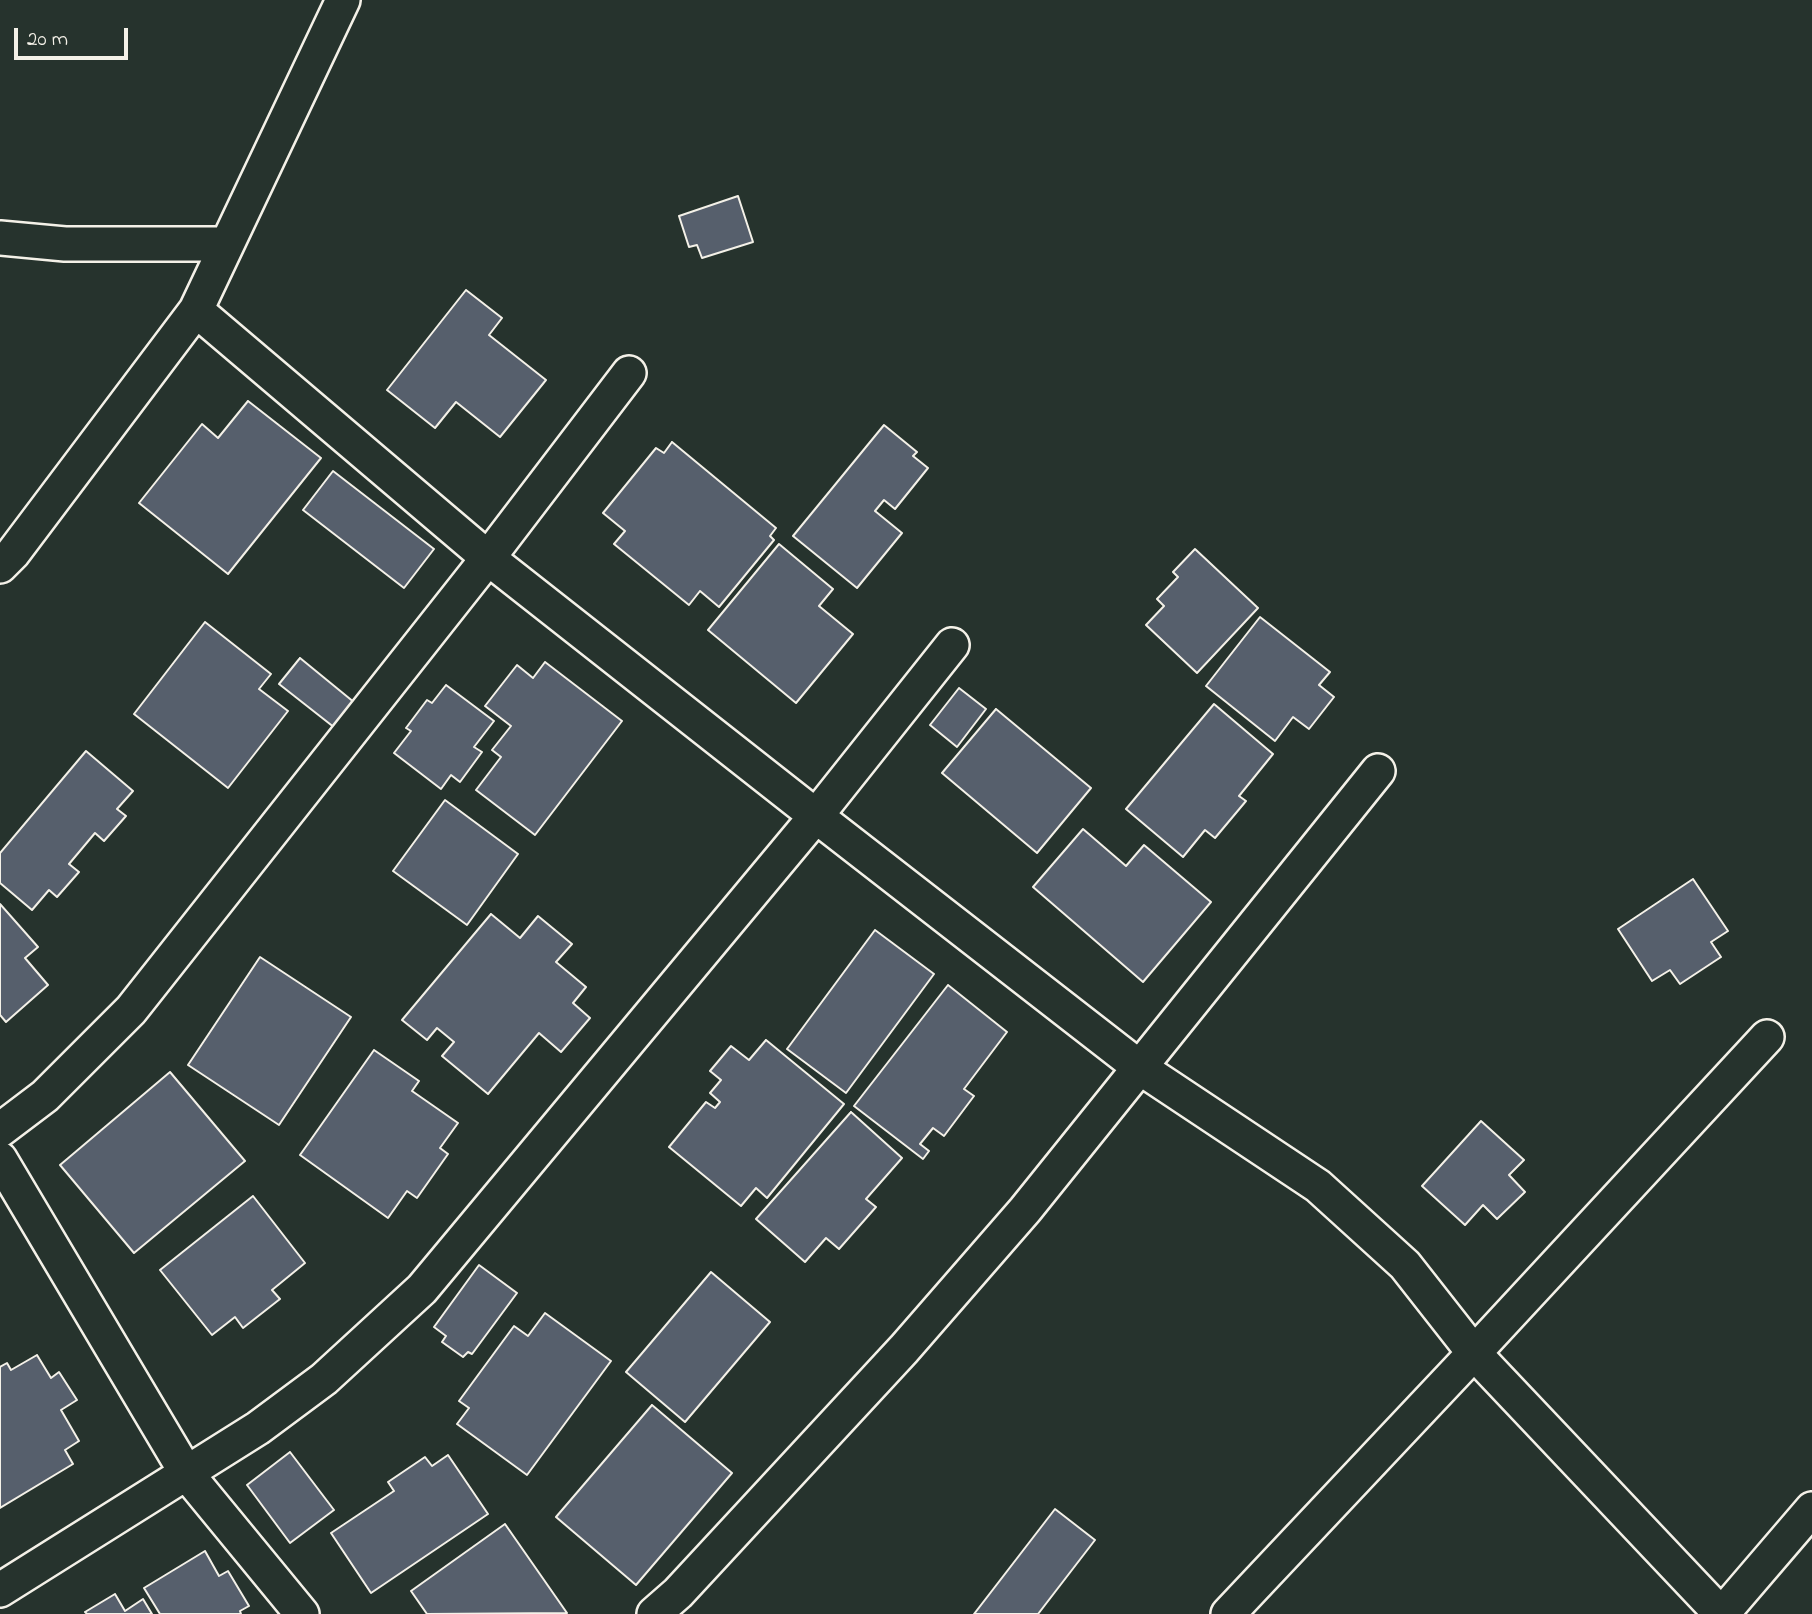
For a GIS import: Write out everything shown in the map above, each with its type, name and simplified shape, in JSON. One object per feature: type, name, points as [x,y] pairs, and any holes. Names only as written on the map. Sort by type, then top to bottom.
[{"type":"street","points":[[0,566],[13,553],[196,310],[344,0]]},
{"type":"street","points":[[0,238],[65,244],[227,244]]},
{"type":"street","points":[[196,310],[488,558],[816,816],[1139,1067],[1318,1186],[1405,1265],[1474,1353],[1722,1614],[1812,1509]]},
{"type":"street","points":[[0,1130],[45,1096],[131,1010],[488,558],[629,373]]},
{"type":"street","points":[[0,1590],[258,1428],[324,1380],[422,1289],[816,816],[952,645]]},
{"type":"street","points":[[654,1614],[678,1593],[904,1349],[1025,1210],[1377,771]]},
{"type":"street","points":[[1228,1614],[1767,1037]]},
{"type":"street","points":[[0,1159],[187,1474],[302,1614]]},
{"type":"building","points":[[738,196],[753,242],[702,258],[697,245],[689,247],[679,216]]},
{"type":"building","points":[[466,290],[502,318],[489,335],[546,380],[500,437],[456,402],[435,428],[387,390]]},
{"type":"building","points":[[248,401],[321,458],[228,574],[139,503],[202,424],[218,438]]},
{"type":"building","points":[[884,425],[917,452],[913,456],[928,468],[895,509],[884,500],[875,511],[902,533],[857,588],[793,536]]},
{"type":"building","points":[[672,442],[776,528],[770,536],[774,540],[719,607],[700,591],[689,605],[614,544],[625,531],[603,513],[656,448],[664,453]]},
{"type":"building","points":[[333,471],[434,549],[404,588],[303,510]]},
{"type":"building","points":[[779,544],[833,589],[819,606],[853,634],[796,703],[708,630]]},
{"type":"building","points":[[1195,549],[1258,608],[1197,673],[1146,625],[1164,606],[1157,599],[1178,577],[1173,572]]},
{"type":"building","points":[[1260,617],[1330,672],[1319,685],[1334,697],[1309,729],[1293,717],[1275,741],[1206,686]]},
{"type":"building","points":[[205,622],[271,674],[259,689],[288,711],[228,788],[134,714]]},
{"type":"building","points":[[300,658],[355,703],[335,728],[279,684]]},
{"type":"building","points":[[545,662],[622,721],[535,835],[476,790],[501,757],[492,750],[511,726],[485,706],[517,665],[533,678]]},
{"type":"building","points":[[446,685],[494,721],[474,747],[482,752],[460,782],[451,775],[441,789],[394,753],[411,731],[406,728],[427,700],[432,703]]},
{"type":"building","points":[[959,688],[986,709],[957,747],[930,725]]},
{"type":"building","points":[[1214,704],[1273,754],[1239,796],[1246,801],[1215,838],[1205,830],[1183,857],[1126,809]]},
{"type":"building","points":[[996,709],[1091,788],[1037,853],[942,773]]},
{"type":"building","points":[[86,751],[133,791],[117,809],[126,816],[104,841],[95,833],[69,864],[79,872],[57,897],[49,890],[32,910],[0,883],[0,853]]},
{"type":"building","points":[[445,800],[518,854],[467,925],[393,871]]},
{"type":"building","points":[[1083,829],[1126,866],[1144,845],[1211,902],[1143,982],[1033,887]]},
{"type":"building","points":[[1693,879],[1728,931],[1711,942],[1721,957],[1680,984],[1670,970],[1652,981],[1618,929]]},
{"type":"building","points":[[0,904],[38,947],[25,958],[48,985],[6,1022],[0,1015]]},
{"type":"building","points":[[491,914],[520,938],[538,916],[572,944],[556,962],[586,987],[573,1003],[590,1018],[561,1052],[539,1033],[488,1094],[442,1056],[454,1042],[437,1028],[427,1040],[402,1020]]},
{"type":"building","points":[[875,930],[934,974],[846,1093],[787,1049]]},
{"type":"building","points":[[260,957],[351,1017],[279,1125],[188,1065]]},
{"type":"building","points":[[948,985],[1007,1032],[964,1089],[974,1096],[944,1136],[933,1128],[920,1144],[929,1151],[923,1159],[854,1106]]},
{"type":"building","points":[[766,1040],[844,1104],[767,1198],[756,1188],[741,1206],[669,1147],[706,1102],[715,1108],[720,1102],[710,1093],[721,1080],[710,1071],[731,1046],[749,1060]]},
{"type":"building","points":[[374,1050],[419,1081],[412,1091],[458,1123],[440,1148],[448,1154],[417,1198],[407,1191],[388,1218],[300,1155]]},
{"type":"building","points":[[170,1072],[245,1161],[134,1253],[60,1165]]},
{"type":"building","points":[[851,1112],[902,1158],[866,1199],[876,1207],[839,1249],[826,1238],[805,1262],[756,1219]]},
{"type":"building","points":[[1481,1121],[1524,1160],[1509,1175],[1525,1192],[1497,1219],[1483,1205],[1465,1225],[1422,1186]]},
{"type":"building","points":[[253,1196],[305,1263],[272,1290],[280,1299],[243,1328],[235,1317],[212,1335],[160,1270]]},
{"type":"building","points":[[479,1265],[517,1293],[472,1354],[468,1352],[463,1357],[442,1342],[446,1336],[434,1327]]},
{"type":"building","points":[[711,1272],[770,1322],[685,1422],[626,1372]]},
{"type":"building","points":[[545,1313],[611,1361],[527,1475],[457,1424],[469,1408],[459,1401],[514,1326],[528,1336]]},
{"type":"building","points":[[37,1355],[51,1378],[59,1372],[77,1400],[61,1410],[79,1441],[65,1450],[73,1464],[0,1508],[0,1367],[7,1363],[11,1370]]},
{"type":"building","points":[[652,1405],[732,1473],[636,1585],[556,1517]]},
{"type":"building","points":[[290,1452],[334,1510],[290,1543],[247,1485]]},
{"type":"building","points":[[448,1455],[488,1514],[371,1593],[331,1533],[394,1491],[388,1482],[425,1457],[432,1466]]},
{"type":"building","points":[[1055,1509],[1095,1540],[1038,1614],[974,1614]]},
{"type":"building","points":[[505,1524],[567,1613],[427,1614],[411,1591]]},
{"type":"building","points":[[205,1551],[219,1576],[228,1571],[249,1606],[240,1611],[241,1614],[160,1614],[144,1588]]},
{"type":"building","points":[[115,1594],[125,1611],[143,1599],[152,1614],[85,1612]]}]
